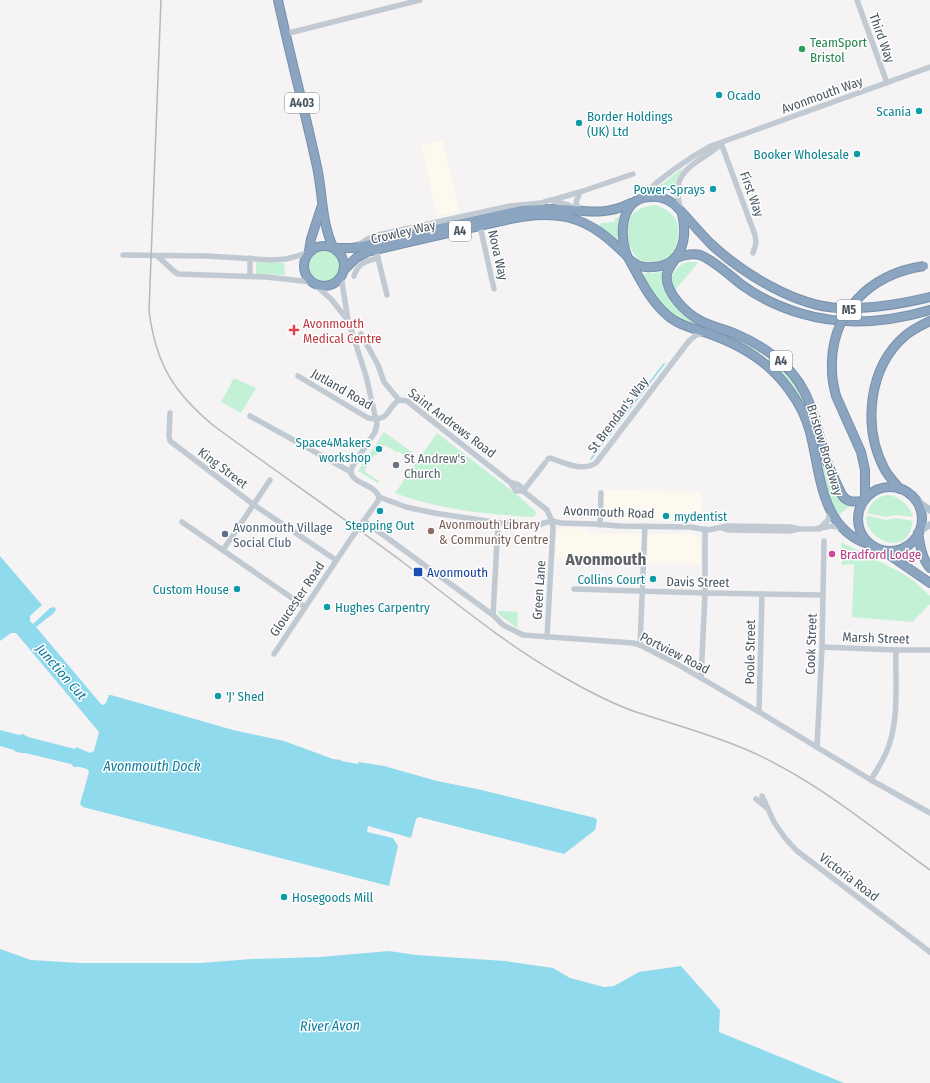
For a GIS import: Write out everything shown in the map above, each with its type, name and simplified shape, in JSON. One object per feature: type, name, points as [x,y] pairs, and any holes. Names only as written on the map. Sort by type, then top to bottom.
[{"type":"highway","name":"A403","points":[[278,0],[318,168],[322,207],[328,236],[333,248]]},
{"type":"highway","points":[[647,197],[660,198],[671,202],[682,213],[684,237],[681,250],[675,259],[666,265],[652,267],[639,266],[628,258],[623,239],[622,227],[628,209],[636,201],[647,197]]},
{"type":"highway","name":"Crowley Way","points":[[333,248],[353,248],[522,210],[543,209],[593,213],[611,211],[636,201]]},
{"type":"highway","name":"A403","points":[[308,252],[322,207]]},
{"type":"highway","name":"M5","points":[[682,213],[711,244],[728,259],[764,282],[806,301],[821,306],[839,308],[890,305],[930,297]]},
{"type":"highway","name":"Crowley Way","points":[[342,274],[359,256],[377,254],[480,226],[531,216],[569,218],[584,222],[599,231],[628,258]]},
{"type":"highway","points":[[326,245],[339,252],[343,258],[344,265],[342,274],[337,281],[331,285],[320,286],[307,278],[303,268],[303,262],[308,252],[318,246],[326,245]]},
{"type":"highway","name":"M5","points":[[675,259],[691,254],[702,256],[763,298],[802,314],[817,317],[839,320],[870,321],[910,316],[930,310]]},
{"type":"highway","name":"Bristow Broadway","points":[[628,258],[648,292],[672,319],[686,326],[722,338],[758,358],[781,379],[804,414],[810,432],[823,490],[830,510],[842,528],[855,539],[871,545]]},
{"type":"highway","name":"Bristow Broadway","points":[[675,259],[668,271],[667,282],[672,294],[681,306],[701,321],[735,334],[758,345],[787,367],[801,386],[809,401],[828,464],[842,495],[844,498],[852,502],[865,500]]},
{"type":"highway","name":"M5","points":[[865,500],[865,470],[861,452],[836,396],[832,371],[833,348],[839,329],[852,305],[868,288],[880,280],[905,270],[927,266]]},
{"type":"highway","points":[[900,489],[885,469],[878,451],[874,437],[871,409],[873,396],[879,374],[897,344],[907,334],[930,321]]},
{"type":"highway","points":[[930,568],[927,565],[922,552],[919,532],[922,520],[920,508],[914,499],[908,493],[900,489],[887,488],[875,491],[865,500],[859,513],[859,526],[864,537],[871,545],[881,550],[930,583]]},
{"type":"highway","points":[[881,550],[888,551],[903,548],[909,545],[919,532]]},
{"type":"main road","points":[[914,499],[930,510]]},
{"type":"main road","points":[[919,532],[930,525]]},
{"type":"street","points":[[285,34],[397,3],[420,0]]},
{"type":"street","name":"Third Way","points":[[857,0],[887,83]]},
{"type":"street","name":"Avonmouth Way","points":[[636,201],[663,177],[711,146],[930,67]]},
{"type":"street","name":"Avonmouth Way","points":[[682,213],[678,191],[681,177],[690,167],[715,150],[721,143]]},
{"type":"street","name":"First Way","points":[[721,143],[755,235],[756,243],[753,252]]},
{"type":"street","points":[[353,248],[378,235],[510,206],[541,203],[580,192],[633,174]]},
{"type":"street","points":[[578,211],[576,202],[580,192]]},
{"type":"street","points":[[550,200],[568,205],[578,211]]},
{"type":"street","name":"Nova Way","points":[[480,226],[494,289]]},
{"type":"street","points":[[123,255],[286,259],[308,252]]},
{"type":"street","points":[[354,276],[361,263],[377,254],[387,295]]},
{"type":"street","points":[[157,256],[176,273],[281,278],[313,283],[331,299],[348,320]]},
{"type":"street","points":[[171,268],[175,256]]},
{"type":"street","points":[[250,258],[250,276]]},
{"type":"street","points":[[342,274],[348,320],[366,376],[377,427],[352,467],[351,472]]},
{"type":"street","points":[[686,326],[689,341]]},
{"type":"street","name":"St Brendan's Way","points":[[523,491],[550,458],[579,467],[586,467],[596,463],[689,341],[696,335],[706,332]]},
{"type":"street","name":"Saint Andrews Road","points":[[361,334],[378,365],[385,384],[399,400],[407,401],[511,483],[516,491],[523,491],[547,510],[552,521]]},
{"type":"street","name":"Jutland Road","points":[[298,376],[368,418],[376,420]]},
{"type":"street","points":[[376,420],[387,415],[399,400]]},
{"type":"street","name":"King Street","points":[[170,413],[169,439],[179,448],[254,505],[336,560]]},
{"type":"street","points":[[250,416],[351,472],[353,477],[375,490],[379,497]]},
{"type":"street","name":"King Street","points":[[179,448],[183,443]]},
{"type":"street","points":[[223,550],[270,480]]},
{"type":"street","points":[[600,524],[601,493]]},
{"type":"street","name":"Gloucester Road","points":[[274,654],[379,497]]},
{"type":"street","name":"Avonmouth Road","points":[[379,497],[406,507],[498,523],[540,524],[552,521],[561,523],[619,526],[690,527],[711,530],[722,528],[728,530],[771,531],[818,529],[835,526],[842,528]]},
{"type":"street","points":[[818,529],[828,520],[830,510]]},
{"type":"street","name":"Portview Road","points":[[364,521],[493,615],[503,625],[518,633],[530,636],[632,643],[640,645],[701,678],[871,780],[930,813]]},
{"type":"street","name":"Green Lane","points":[[547,637],[554,528],[552,521]]},
{"type":"street","points":[[182,522],[305,607]]},
{"type":"street","points":[[493,615],[498,523]]},
{"type":"street","points":[[640,645],[645,526]]},
{"type":"street","points":[[701,678],[705,593],[705,529]]},
{"type":"street","name":"Cook Street","points":[[817,747],[822,647],[824,541]]},
{"type":"street","name":"Davis Street","points":[[574,589],[643,592],[823,595]]},
{"type":"street","name":"Poole Street","points":[[759,712],[762,594]]},
{"type":"street","name":"Marsh Street","points":[[822,647],[930,650]]},
{"type":"street","points":[[871,780],[886,753],[891,739],[896,711],[896,650]]},
{"type":"street","name":"Victoria Road","points":[[762,796],[774,822],[797,851],[930,952]]},
{"type":"street","name":"Victoria Road","points":[[756,799],[768,808]]},
{"type":"shaded area","points":[[443,140],[459,211],[437,216],[421,145]]},
{"type":"shaded area","points":[[604,490],[702,492],[701,521],[603,520]]},
{"type":"shaded area","points":[[582,528],[592,533],[694,534],[700,539],[700,564],[576,562],[576,558],[556,558],[557,529]]},
{"type":"green space","points":[[684,167],[675,182],[673,195],[666,191],[656,189]]},
{"type":"green space","points":[[655,205],[667,210],[675,218],[679,229],[679,235],[675,248],[669,257],[661,260],[646,262],[638,259],[633,253],[627,235],[627,228],[628,222],[635,212],[647,206]]},
{"type":"green space","points":[[619,217],[617,240],[599,226],[601,223],[615,222],[615,218]]},
{"type":"green space","points":[[321,250],[327,250],[337,257],[340,266],[339,272],[333,279],[327,282],[321,282],[311,275],[308,269],[308,263],[315,253]]},
{"type":"green space","points":[[256,262],[284,263],[285,275],[256,274]]},
{"type":"green space","points":[[687,262],[699,262],[675,290],[672,277],[682,264]]},
{"type":"green space","points":[[663,272],[665,286],[670,298],[679,308],[690,317],[703,324],[761,351],[758,355],[679,319],[671,313],[657,299],[641,274]]},
{"type":"green space","points":[[770,357],[787,371],[805,398],[818,440],[851,505],[838,516],[826,489],[810,424],[767,362]]},
{"type":"green space","points":[[234,378],[256,388],[241,413],[221,402]]},
{"type":"green space","points":[[384,432],[413,453],[411,457],[408,455],[407,457],[384,445],[377,455],[374,455],[364,471],[377,480],[379,479],[378,483],[358,471]]},
{"type":"green space","points":[[437,433],[516,494],[536,512],[535,515],[533,517],[463,510],[429,504],[395,493]]},
{"type":"green space","points":[[887,495],[900,499],[909,509],[913,517],[897,515],[885,517],[867,513],[874,501]]},
{"type":"green space","points":[[869,516],[886,520],[896,518],[913,521],[909,534],[904,540],[890,542],[876,536],[871,530],[867,524],[866,517]]},
{"type":"green space","points":[[841,542],[900,572],[914,581],[930,596],[930,605],[912,622],[852,617],[854,564],[842,565]]},
{"type":"green space","points":[[499,611],[518,612],[517,628],[498,614]]},
{"type":"water","name":"Avonmouth Dock","points":[[0,556],[42,605],[30,616],[30,621],[33,624],[50,608],[54,607],[56,609],[54,613],[36,627],[103,705],[106,703],[109,695],[111,695],[233,730],[284,741],[333,759],[358,764],[359,762],[384,766],[437,781],[477,789],[595,818],[597,820],[595,830],[564,854],[419,817],[416,819],[411,838],[368,826],[367,832],[393,838],[398,846],[389,886],[83,807],[80,804],[89,772],[87,769],[21,753],[0,746],[0,730],[19,735],[23,734],[28,737],[75,749],[76,747],[90,753],[94,751],[99,732],[16,633],[11,633],[0,641]]},
{"type":"water","name":"River Avon","points":[[0,949],[31,960],[80,963],[201,963],[251,959],[320,957],[389,951],[416,955],[505,961],[553,968],[570,978],[604,987],[614,986],[639,972],[681,966],[720,1010],[719,1032],[844,1083],[0,1083]]},
{"type":"waterway","points":[[591,459],[664,364]]},
{"type":"railway","points":[[161,0],[149,311],[156,347],[162,362],[177,389],[214,426],[404,563],[499,636],[539,663],[597,695],[617,704],[636,712],[691,729],[745,749],[770,761],[794,774],[841,804],[930,870]]},
{"type":"place","name":"TeamSport Bristol","points":[[802,49]]},
{"type":"place","name":"Ocado","points":[[719,95]]},
{"type":"place","name":"Scania","points":[[919,111]]},
{"type":"place","name":"Border Holdings (UK) Ltd","points":[[579,123]]},
{"type":"place","name":"Booker Wholesale","points":[[857,154]]},
{"type":"place","name":"Power-Sprays","points":[[713,189]]},
{"type":"place","name":"Avonmouth Medical Centre","points":[[294,330]]},
{"type":"place","name":"Space4Makers workshop","points":[[379,449]]},
{"type":"place","name":"St Andrew's Church","points":[[396,465]]},
{"type":"place","name":"Stepping Out","points":[[380,511]]},
{"type":"place","name":"mydentist","points":[[666,516]]},
{"type":"place","name":"Avonmouth Library & Community Centre","points":[[431,531]]},
{"type":"place","name":"Avonmouth Village Social Club","points":[[225,534]]},
{"type":"place","name":"Bradford Lodge","points":[[832,554]]},
{"type":"place","name":"Avonmouth","points":[[418,572]]},
{"type":"place","name":"Collins Court","points":[[653,579]]},
{"type":"place","name":"Custom House","points":[[237,589]]},
{"type":"place","name":"Hughes Carpentry","points":[[327,607]]},
{"type":"place","name":"'J' Shed","points":[[218,696]]},
{"type":"place","name":"Hosegoods Mill","points":[[284,897]]},
{"type":"district","name":"Avonmouth","points":[[606,559]]},
{"type":"water label","name":"Junction Cut","points":[[61,672]]}]
